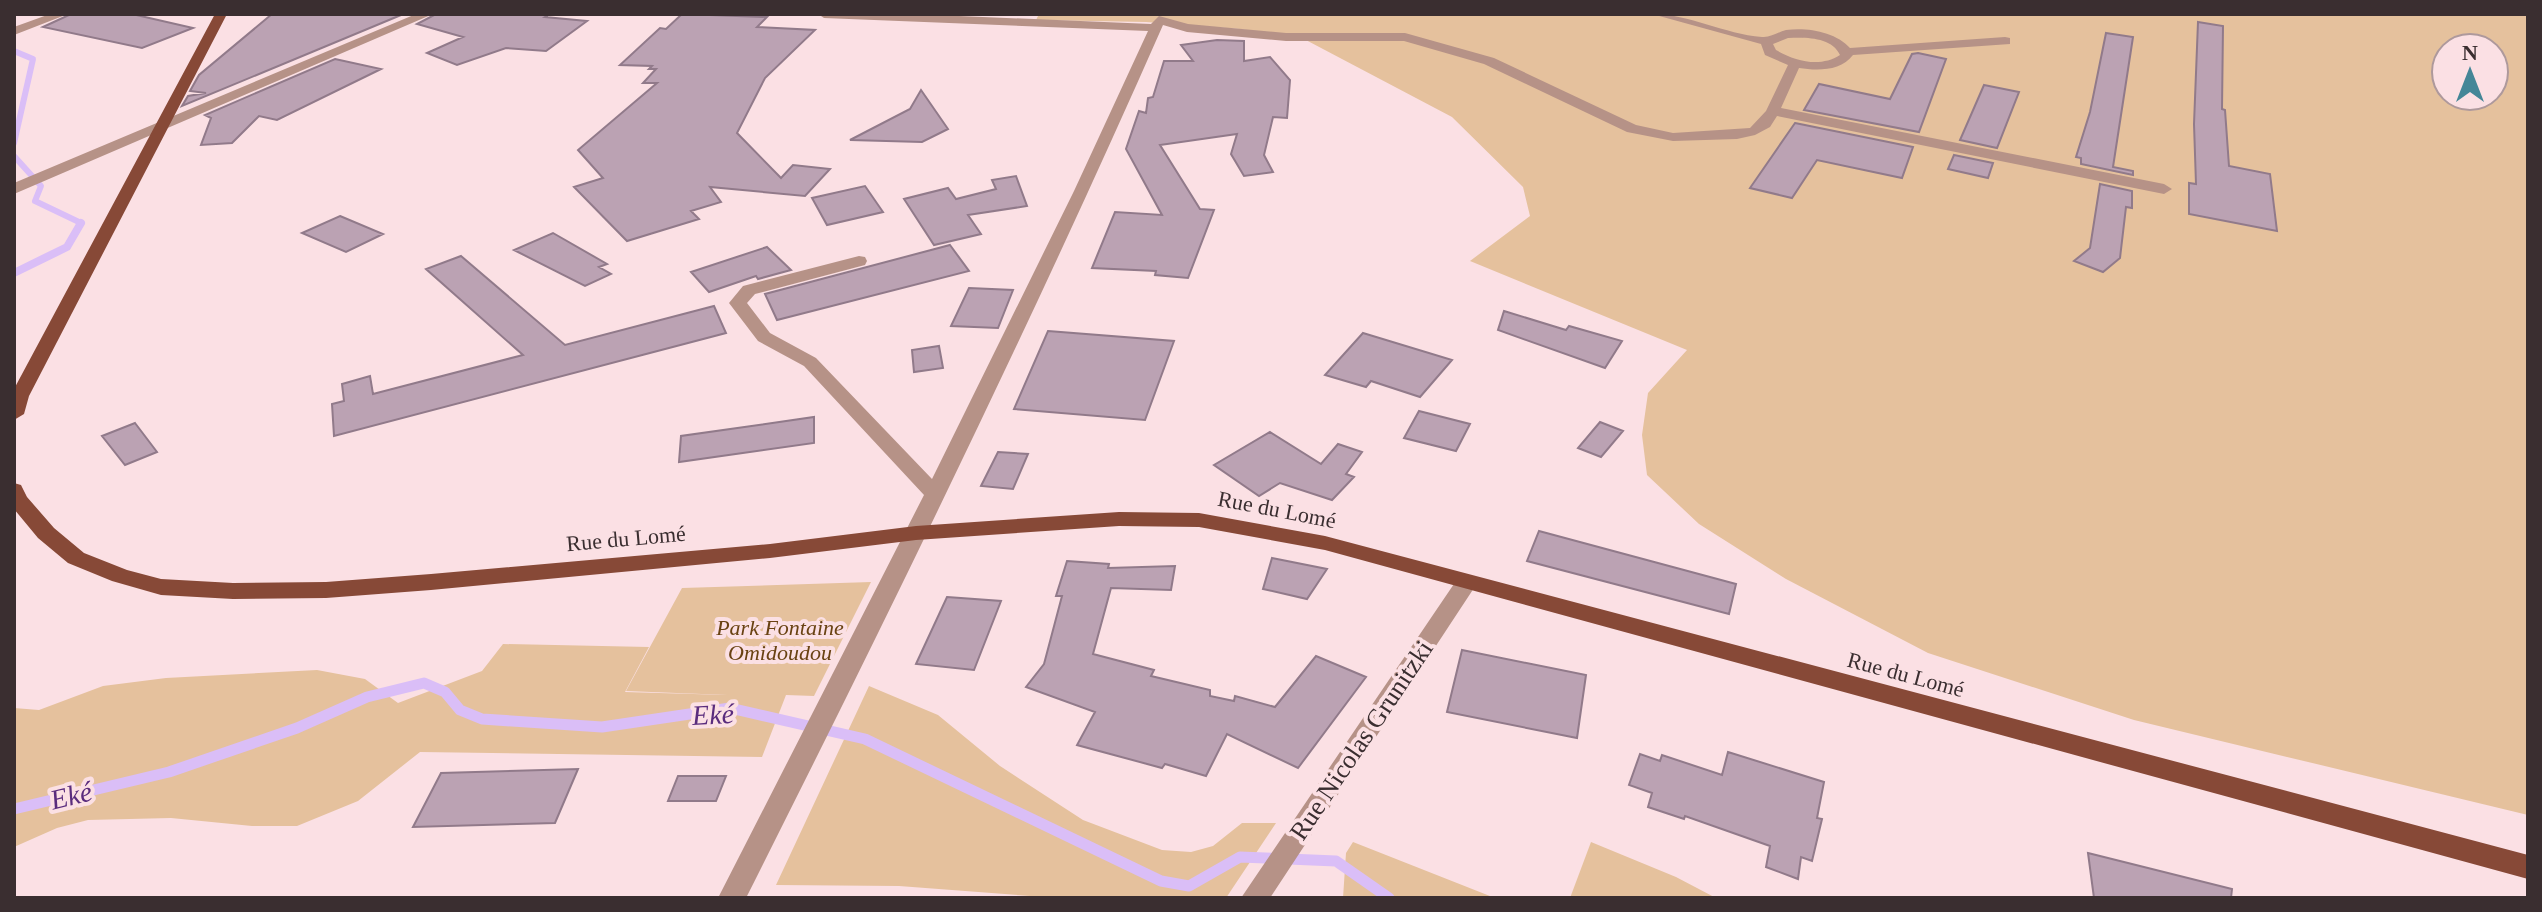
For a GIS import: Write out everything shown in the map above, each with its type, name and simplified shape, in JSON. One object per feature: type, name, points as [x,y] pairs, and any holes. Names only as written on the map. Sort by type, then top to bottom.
[{"type":"main road","points":[[14,414],[40,358],[221,14]]},
{"type":"main road","name":"Rue du Lomé","points":[[14,490],[17,499],[46,533],[76,558],[120,576],[161,587],[233,591],[326,590],[431,582],[770,551],[916,533],[1119,519],[1199,520],[1325,543],[2528,867]]},
{"type":"street","points":[[15,30],[62,14]]},
{"type":"street","points":[[16,188],[427,14]]},
{"type":"street","points":[[824,14],[1154,28]]},
{"type":"street","points":[[1658,14],[1766,42],[1786,34],[1810,35],[1835,42],[1847,52],[2005,41]]},
{"type":"street","points":[[732,898],[916,533],[1082,191],[1159,20],[1187,28],[1286,37],[1405,37],[1489,61],[1632,129],[1656,135],[1737,135],[1755,131],[1765,124],[1773,111],[1795,63]]},
{"type":"street","points":[[1766,42],[1770,52],[1795,63],[1836,63],[1843,60],[1847,52]]},
{"type":"street","points":[[1773,111],[2164,189]]},
{"type":"street","points":[[859,261],[749,290],[738,303],[764,337],[810,362],[934,494]]},
{"type":"street","name":"Rue Nicolas Grunitzki","points":[[1261,889],[1466,583]]},
{"type":"green space","points":[[1039,14],[2528,14],[2528,815],[2134,720],[1928,653],[1786,579],[1699,524],[1647,475],[1642,435],[1648,393],[1687,350],[1470,261],[1530,216],[1523,187],[1452,117],[1304,39],[1240,29],[1146,22],[1036,20]]},
{"type":"green space","name":"Park Fontaine Omidoudou","points":[[871,582],[814,696],[786,695],[762,757],[420,752],[358,801],[297,826],[252,826],[171,818],[88,820],[57,828],[14,847],[14,708],[39,710],[103,686],[166,678],[317,670],[365,679],[398,703],[482,671],[503,644],[649,647],[625,692],[727,695],[626,691],[682,588]]},
{"type":"green space","points":[[869,686],[938,715],[1000,766],[1083,820],[1162,850],[1191,852],[1213,846],[1242,823],[1276,823],[1226,898],[1057,898],[899,886],[776,885]]},
{"type":"green space","points":[[1353,842],[1495,898],[1343,898],[1346,853]]},
{"type":"green space","points":[[1591,842],[1676,877],[1716,898],[1570,898]]},
{"type":"building","points":[[71,14],[132,14],[193,28],[142,48],[43,27]]},
{"type":"building","points":[[272,14],[401,15],[182,106],[188,96],[206,93],[190,91],[199,75]]},
{"type":"building","points":[[436,14],[550,14],[545,17],[587,21],[546,51],[506,48],[457,65],[427,53],[463,37],[417,24]]},
{"type":"building","points":[[682,14],[767,17],[757,27],[815,30],[765,78],[737,133],[781,178],[793,165],[830,169],[805,196],[710,187],[721,202],[691,211],[699,219],[627,241],[574,187],[603,178],[578,150],[657,83],[643,83],[656,69],[649,69],[652,66],[620,65],[660,28],[666,29]]},
{"type":"building","points":[[2198,22],[2223,26],[2222,109],[2225,110],[2229,166],[2270,174],[2277,231],[2189,214],[2189,183],[2196,184],[2194,124]]},
{"type":"building","points":[[2106,33],[2133,37],[2113,167],[2133,171],[2133,175],[2081,164],[2081,158],[2076,157],[2090,112]]},
{"type":"building","points":[[1217,40],[1244,41],[1244,61],[1270,57],[1290,80],[1287,118],[1273,117],[1264,155],[1273,172],[1244,176],[1231,154],[1237,134],[1160,145],[1200,209],[1214,210],[1188,278],[1155,275],[1156,271],[1092,268],[1115,212],[1162,215],[1126,149],[1139,111],[1146,113],[1148,98],[1153,97],[1164,61],[1193,61],[1181,45]]},
{"type":"building","points":[[1912,54],[1946,59],[1919,132],[1804,110],[1819,84],[1890,99]]},
{"type":"building","points":[[335,59],[381,69],[277,120],[259,116],[232,143],[201,145],[211,118],[205,115]]},
{"type":"building","points":[[1984,85],[2019,92],[1997,148],[1960,140]]},
{"type":"building","points":[[921,90],[948,129],[922,142],[850,140],[910,109]]},
{"type":"building","points":[[1795,123],[1913,147],[1902,178],[1817,160],[1792,198],[1750,188]]},
{"type":"building","points":[[1954,155],[1993,163],[1988,178],[1948,169]]},
{"type":"building","points":[[1016,176],[1027,206],[968,215],[981,234],[934,245],[904,199],[948,188],[956,199],[996,189],[992,180]]},
{"type":"building","points":[[2100,184],[2132,191],[2132,208],[2126,207],[2120,258],[2103,272],[2074,261],[2090,248]]},
{"type":"building","points":[[865,186],[883,212],[827,225],[812,198]]},
{"type":"building","points":[[340,216],[383,234],[346,252],[302,233]]},
{"type":"building","points":[[553,233],[607,264],[599,267],[611,274],[585,286],[514,250]]},
{"type":"building","points":[[950,245],[969,271],[777,320],[765,294]]},
{"type":"building","points":[[767,247],[791,270],[758,279],[756,276],[709,292],[691,272]]},
{"type":"building","points":[[461,256],[565,345],[714,306],[726,333],[334,436],[332,404],[344,401],[342,384],[370,376],[373,394],[523,355],[426,269]]},
{"type":"building","points":[[969,288],[1013,290],[998,328],[951,326]]},
{"type":"building","points":[[1504,311],[1566,330],[1569,326],[1622,341],[1605,368],[1498,330]]},
{"type":"building","points":[[1048,331],[1174,341],[1145,420],[1014,409]]},
{"type":"building","points":[[1363,333],[1452,360],[1420,397],[1371,381],[1366,387],[1325,375]]},
{"type":"building","points":[[939,346],[943,368],[914,372],[912,350]]},
{"type":"building","points":[[1419,411],[1470,424],[1456,451],[1404,438]]},
{"type":"building","points":[[814,417],[814,443],[679,462],[681,436]]},
{"type":"building","points":[[1600,422],[1623,431],[1601,457],[1578,448]]},
{"type":"building","points":[[135,423],[157,452],[125,465],[102,436]]},
{"type":"building","points":[[1270,432],[1321,464],[1338,444],[1362,452],[1346,474],[1354,477],[1332,500],[1280,483],[1259,496],[1214,465]]},
{"type":"building","points":[[998,452],[1028,454],[1013,489],[981,486]]},
{"type":"building","points":[[1539,531],[1736,584],[1729,614],[1527,561]]},
{"type":"building","points":[[1272,558],[1327,569],[1307,599],[1263,589]]},
{"type":"building","points":[[1067,561],[1109,564],[1108,568],[1175,566],[1171,590],[1111,588],[1093,654],[1154,670],[1151,676],[1210,690],[1210,696],[1234,701],[1235,696],[1275,707],[1316,656],[1366,677],[1298,768],[1227,734],[1206,776],[1165,764],[1162,768],[1077,745],[1095,712],[1026,687],[1044,664],[1062,596],[1056,596]]},
{"type":"building","points":[[947,597],[1001,601],[974,670],[916,664]]},
{"type":"building","points":[[1462,650],[1586,675],[1577,738],[1447,712]]},
{"type":"building","points":[[1728,752],[1824,782],[1817,818],[1822,819],[1812,861],[1801,857],[1798,879],[1766,867],[1770,846],[1685,816],[1684,819],[1648,807],[1652,793],[1629,785],[1640,754],[1660,761],[1662,755],[1722,775]]},
{"type":"building","points":[[578,769],[555,823],[413,827],[441,773]]},
{"type":"building","points":[[678,776],[726,776],[716,801],[668,801]]},
{"type":"building","points":[[2088,853],[2232,889],[2231,898],[2094,898]]},
{"type":"waterway","name":"Eké","points":[[14,51],[33,59],[14,143]]},
{"type":"waterway","name":"Eké","points":[[14,156],[41,186],[35,201],[81,223]]},
{"type":"waterway","name":"Eké","points":[[14,273],[67,247],[81,223]]},
{"type":"waterway","name":"Eké","points":[[14,809],[169,772],[297,728],[367,697],[424,683],[445,692],[460,710],[482,719],[602,727],[730,708],[865,739],[1161,881],[1189,886],[1240,857],[1336,861],[1389,898]]}]
